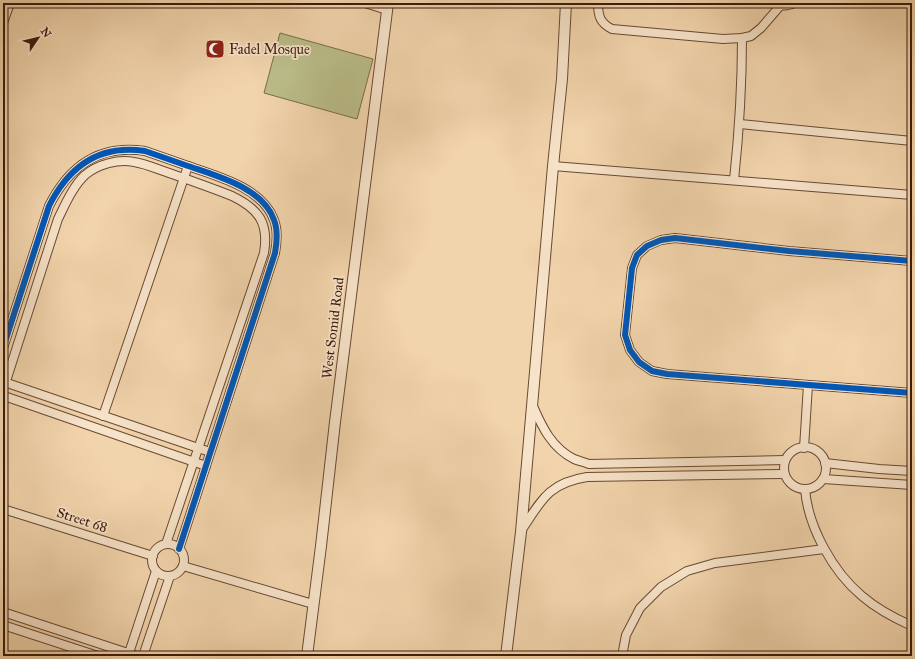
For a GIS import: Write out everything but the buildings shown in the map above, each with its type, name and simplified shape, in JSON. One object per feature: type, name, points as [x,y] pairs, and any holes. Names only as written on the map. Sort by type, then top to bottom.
[{"type":"street","points":[[3,23],[10,3]]},
{"type":"street","points":[[365,3],[387,7]]},
{"type":"street","points":[[506,656],[521,532],[562,79],[566,3]]},
{"type":"street","points":[[598,3],[598,15],[601,21],[612,29],[723,39],[751,36],[761,28],[776,4],[786,6],[794,3]]},
{"type":"street","name":"West Somid Road","points":[[307,656],[336,415],[382,59],[387,7]]},
{"type":"street","points":[[734,180],[740,124],[742,38]]},
{"type":"street","points":[[740,124],[912,141]]},
{"type":"street","points":[[3,348],[49,206],[62,183],[85,161],[107,152],[126,149],[145,151],[216,175],[238,185],[250,191],[270,211],[276,228],[276,245],[273,261],[179,549]]},
{"type":"street","points":[[166,544],[194,462],[256,275],[264,253],[266,238],[265,230],[259,216],[254,210],[241,200],[232,196],[142,164],[124,161],[99,167],[85,175],[67,201],[58,219],[7,380],[10,391],[5,398],[194,462],[206,466]]},
{"type":"street","points":[[103,416],[188,166]]},
{"type":"street","points":[[553,166],[912,195]]},
{"type":"street","points":[[232,196],[238,185]]},
{"type":"street","points":[[912,261],[788,251],[675,238],[661,240],[647,246],[637,255],[632,268],[625,335],[630,350],[639,362],[652,371],[667,374],[912,393]]},
{"type":"street","points":[[256,275],[267,279]]},
{"type":"street","points":[[7,380],[103,416],[210,452]]},
{"type":"street","points":[[804,448],[808,385]]},
{"type":"street","points":[[532,404],[541,426],[550,439],[561,450],[574,459],[589,464],[785,460]]},
{"type":"street","points":[[804,448],[813,449],[823,458],[825,463],[825,474],[823,479],[810,489],[799,489],[794,487],[786,479],[784,474],[785,460],[788,456],[795,450],[804,448]]},
{"type":"street","points":[[825,463],[912,471]]},
{"type":"street","points":[[521,532],[542,499],[552,490],[574,479],[595,477],[784,474]]},
{"type":"street","points":[[823,479],[912,485]]},
{"type":"street","points":[[804,489],[812,522],[824,549],[841,574],[862,596],[889,615],[912,626]]},
{"type":"street","name":"Street 68","points":[[3,509],[152,556]]},
{"type":"street","points":[[166,544],[173,545],[179,549],[184,556],[183,566],[178,573],[170,576],[163,575],[156,571],[152,556],[156,550],[162,545],[166,544]]},
{"type":"street","points":[[622,656],[626,635],[640,608],[661,587],[687,571],[715,563],[824,549]]},
{"type":"street","points":[[183,566],[313,604]]},
{"type":"street","points":[[3,612],[131,655],[156,571]]},
{"type":"street","points":[[143,656],[170,576]]},
{"type":"street","points":[[3,625],[98,656]]},
{"type":"green space","points":[[280,33],[373,59],[357,119],[264,93]]},
{"type":"cycle path","points":[[3,348],[49,206],[66,180],[76,169],[87,161],[113,151],[145,151],[225,179],[250,191],[260,199],[274,220],[277,232],[275,253],[179,549]]},
{"type":"cycle path","points":[[912,261],[789,251],[675,238],[661,240],[647,246],[637,255],[632,268],[625,335],[630,350],[639,362],[652,371],[667,374],[912,393]]},
{"type":"place","name":"Fadel Mosque","points":[[215,49]]}]
